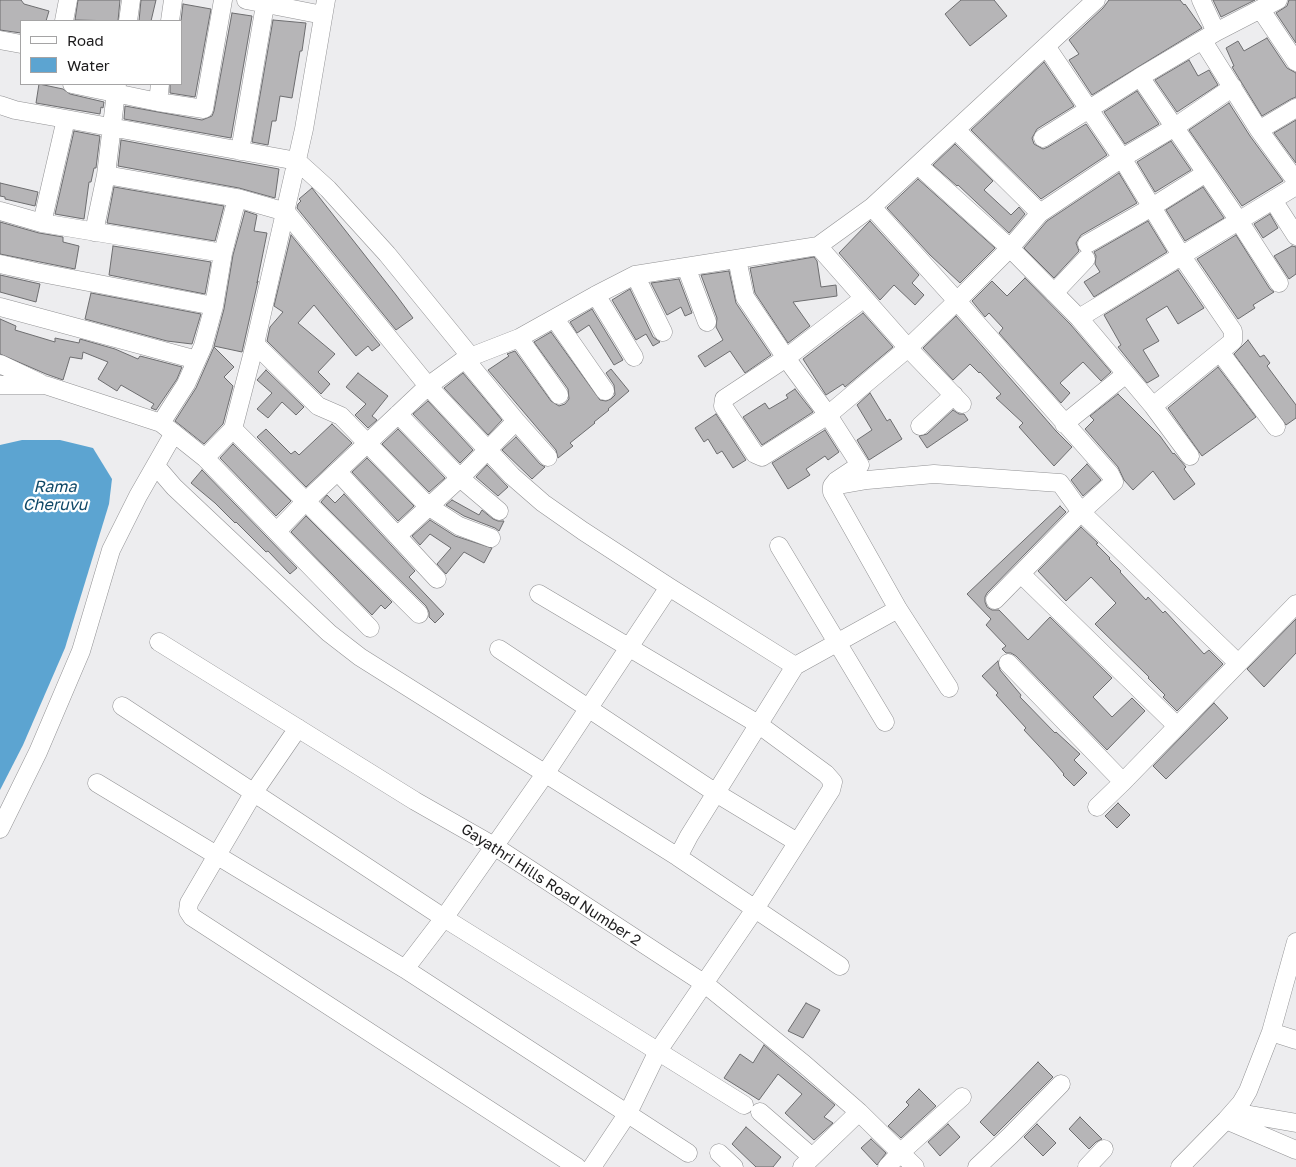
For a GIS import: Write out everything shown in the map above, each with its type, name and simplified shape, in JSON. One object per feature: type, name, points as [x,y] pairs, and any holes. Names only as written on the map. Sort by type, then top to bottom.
[{"type":"street","points":[[128,20],[131,0]]},
{"type":"street","points":[[170,20],[173,0]]},
{"type":"street","points":[[83,85],[116,88],[158,102],[204,109],[222,0]]},
{"type":"street","points":[[205,458],[232,429],[255,344],[297,161],[325,7],[265,4],[246,0]]},
{"type":"street","points":[[277,531],[306,501],[428,386],[468,358],[520,338],[635,274],[818,246],[872,207],[1096,0]]},
{"type":"street","points":[[1201,0],[1210,36],[1233,87],[1259,130],[1296,181]]},
{"type":"street","points":[[1043,138],[1140,77],[1210,36],[1278,0]]},
{"type":"street","points":[[64,20],[66,1]]},
{"type":"street","points":[[240,151],[265,4]]},
{"type":"street","points":[[1261,10],[1296,62]]},
{"type":"street","points":[[0,40],[20,44]]},
{"type":"street","points":[[1046,46],[1090,109],[1181,255],[1233,331],[1233,341],[1153,406]]},
{"type":"street","points":[[1140,77],[1239,221],[1279,283]]},
{"type":"street","points":[[158,102],[160,85]]},
{"type":"street","points":[[864,298],[786,358],[724,399],[722,402],[756,454],[762,456],[828,414],[908,348],[958,301],[1040,214],[1122,158],[1175,127],[1233,87]]},
{"type":"street","points":[[94,232],[106,175],[116,88]]},
{"type":"street","points":[[0,105],[15,110],[297,161],[328,189],[387,254],[516,421],[548,457]]},
{"type":"street","points":[[1259,130],[1296,108]]},
{"type":"street","points":[[42,223],[66,119]]},
{"type":"street","points":[[956,130],[1040,214]]},
{"type":"street","points":[[918,165],[1010,248],[1080,318],[1153,406],[1190,456]]},
{"type":"street","points":[[1054,293],[1087,252],[1152,207],[1206,173]]},
{"type":"street","points":[[106,175],[237,198],[286,212],[428,386],[512,476],[543,503],[583,531],[795,666]]},
{"type":"street","points":[[1080,318],[1296,186]]},
{"type":"street","points":[[0,829],[38,752],[82,652],[111,550],[156,466],[168,428],[203,346],[214,306],[223,253],[237,198]]},
{"type":"street","points":[[1273,200],[1296,236]]},
{"type":"street","points":[[872,207],[958,301],[1064,424],[1110,474],[1114,482],[1081,512],[995,600]]},
{"type":"street","points":[[0,211],[42,223],[223,253]]},
{"type":"street","points":[[818,246],[908,348],[958,399],[920,426]]},
{"type":"street","points":[[737,259],[745,297],[786,358],[828,414],[860,465],[836,481],[832,486],[832,492],[898,609],[949,688]]},
{"type":"street","points":[[0,264],[214,306]]},
{"type":"street","points":[[686,267],[707,322]]},
{"type":"street","points":[[635,274],[663,332]]},
{"type":"street","points":[[596,295],[634,357]]},
{"type":"street","points":[[0,307],[197,360]]},
{"type":"street","points":[[555,318],[605,391]]},
{"type":"street","points":[[520,338],[559,395]]},
{"type":"street","points":[[255,344],[318,406],[341,416],[428,506],[459,526],[491,538]]},
{"type":"street","points":[[1220,352],[1276,427]]},
{"type":"street","points":[[0,364],[46,386],[168,428],[205,458],[370,628]]},
{"type":"street","points":[[1064,424],[1126,374]]},
{"type":"street","points":[[0,385],[46,386]]},
{"type":"street","points":[[398,414],[460,478],[499,511]]},
{"type":"street","points":[[397,536],[460,478],[516,421]]},
{"type":"street","points":[[232,429],[419,614]]},
{"type":"street","points":[[156,466],[174,488],[329,633],[360,657],[678,857],[840,966]]},
{"type":"street","points":[[338,472],[437,579]]},
{"type":"street","points":[[832,486],[867,480],[934,474],[1060,483],[1081,512],[1238,663]]},
{"type":"street","points":[[780,546],[836,643],[885,722]]},
{"type":"street","points":[[1021,574],[1176,725]]},
{"type":"street","points":[[406,969],[545,774],[669,587]]},
{"type":"street","points":[[539,594],[758,724],[826,774],[833,782],[831,790],[796,842],[755,909],[658,1051],[628,1113],[592,1167]]},
{"type":"street","points":[[1097,807],[1296,604]]},
{"type":"street","points":[[678,857],[795,666],[898,609]]},
{"type":"street","name":"Gayathri Hills Road Number 2","points":[[159,642],[415,800],[494,846],[705,984],[804,1064],[859,1112],[915,1167]]},
{"type":"street","points":[[499,649],[716,793],[796,842]]},
{"type":"street","points":[[1008,664],[1123,782]]},
{"type":"street","points":[[122,706],[444,918],[752,1109],[807,1162],[859,1112]]},
{"type":"street","points":[[298,728],[254,792],[189,903],[188,912],[192,917],[577,1167]]},
{"type":"street","points":[[97,783],[406,969],[688,1153]]},
{"type":"street","points":[[1190,1164],[1248,1091],[1271,1032],[1295,948]]},
{"type":"street","points":[[1271,1032],[1296,1040]]},
{"type":"street","points":[[977,1167],[1061,1084]]},
{"type":"street","points":[[887,1167],[900,1152],[962,1097]]},
{"type":"street","points":[[1230,1116],[1296,1122]]},
{"type":"street","points":[[1230,1116],[1296,1150]]},
{"type":"street","points":[[1087,1167],[1104,1149]]},
{"type":"street","points":[[719,1153],[734,1167]]},
{"type":"water","name":"Rama Cheruvu","points":[[22,440],[60,440],[93,448],[112,479],[109,504],[65,648],[23,745],[0,790],[0,445]]},
{"type":"building","points":[[0,0],[21,0],[24,4],[49,11],[46,20],[20,20],[20,33],[0,30]]},
{"type":"building","points":[[78,0],[120,0],[118,20],[75,20]]},
{"type":"building","points":[[141,0],[156,0],[151,20],[139,20]]},
{"type":"building","points":[[961,0],[994,0],[1007,16],[970,46],[945,14]]},
{"type":"building","points":[[1109,0],[1180,0],[1202,28],[1092,95],[1069,60],[1079,54],[1069,40]]},
{"type":"building","points":[[1213,0],[1255,0],[1221,17]]},
{"type":"building","points":[[1289,0],[1296,0],[1296,43],[1276,13],[1287,6]]},
{"type":"building","points":[[183,4],[211,9],[195,97],[170,93],[170,85],[182,85],[181,20]]},
{"type":"building","points":[[232,13],[252,16],[231,138],[124,119],[125,106],[202,120],[212,116]]},
{"type":"building","points":[[273,20],[306,23],[292,98],[280,96],[276,121],[272,121],[268,145],[252,142]]},
{"type":"building","points":[[1267,38],[1287,68],[1296,73],[1296,97],[1262,116],[1232,67],[1234,66],[1226,48],[1238,41],[1244,51]]},
{"type":"building","points":[[1189,60],[1198,76],[1209,70],[1218,85],[1177,112],[1155,80]]},
{"type":"building","points":[[1044,62],[1074,106],[1037,129],[1032,138],[1034,144],[1043,149],[1086,124],[1107,155],[1041,199],[971,130]]},
{"type":"building","points":[[39,85],[63,89],[70,94],[104,102],[100,114],[36,103]]},
{"type":"building","points":[[1137,91],[1159,124],[1125,144],[1104,112]]},
{"type":"building","points":[[1229,103],[1250,136],[1283,181],[1242,206],[1189,130]]},
{"type":"building","points":[[1296,120],[1296,163],[1274,133]]},
{"type":"building","points":[[74,131],[100,136],[96,168],[94,168],[91,182],[89,182],[84,219],[55,214]]},
{"type":"building","points":[[121,140],[279,169],[275,198],[239,188],[118,166]]},
{"type":"building","points":[[1171,141],[1191,170],[1155,192],[1137,162]]},
{"type":"building","points":[[955,144],[993,181],[984,190],[1011,215],[1019,207],[1025,214],[1009,233],[958,185],[933,165]]},
{"type":"building","points":[[1119,173],[1137,203],[1081,235],[1076,243],[1079,251],[1054,278],[1024,248],[1047,221]]},
{"type":"building","points":[[918,179],[995,248],[960,283],[930,255],[887,208]]},
{"type":"building","points":[[0,183],[38,192],[35,206],[5,199],[5,197],[0,196]]},
{"type":"building","points":[[114,187],[224,206],[215,241],[107,223]]},
{"type":"building","points":[[1203,187],[1224,218],[1185,241],[1166,210]]},
{"type":"building","points":[[312,188],[413,318],[396,330],[297,208],[301,201],[299,199]]},
{"type":"building","points":[[245,211],[257,215],[254,231],[267,233],[242,352],[214,346],[224,309],[233,255]]},
{"type":"building","points":[[1270,214],[1278,228],[1263,238],[1254,224]]},
{"type":"building","points":[[870,221],[919,275],[912,283],[924,295],[915,305],[894,285],[880,300],[839,253]]},
{"type":"building","points":[[1148,221],[1167,252],[1094,297],[1084,282],[1100,272],[1095,264],[1096,256],[1094,252]]},
{"type":"building","points":[[0,222],[39,233],[63,237],[63,242],[79,246],[75,269],[0,254]]},
{"type":"building","points":[[291,235],[380,345],[372,351],[368,346],[356,356],[314,305],[298,323],[335,354],[318,372],[330,384],[321,394],[267,341],[270,327],[283,312],[274,306]]},
{"type":"building","points":[[1236,235],[1270,289],[1274,292],[1253,305],[1255,308],[1238,319],[1197,259]]},
{"type":"building","points":[[113,246],[211,262],[205,294],[109,275]]},
{"type":"building","points":[[1292,246],[1296,247],[1296,274],[1289,279],[1274,256]]},
{"type":"building","points":[[814,257],[817,261],[821,287],[836,285],[837,296],[793,302],[810,326],[788,343],[755,293],[750,268]]},
{"type":"building","points":[[1178,270],[1204,308],[1178,324],[1167,306],[1146,319],[1159,341],[1143,350],[1159,376],[1147,383],[1118,347],[1121,345],[1104,315]]},
{"type":"building","points":[[729,271],[736,303],[771,355],[745,373],[730,351],[705,367],[698,356],[723,340],[716,327],[717,318],[701,275]]},
{"type":"building","points":[[0,275],[40,284],[36,302],[0,292]]},
{"type":"building","points":[[1025,278],[1071,325],[1111,372],[1101,381],[1083,362],[1060,383],[1070,393],[1061,403],[999,333],[1003,328],[989,313],[985,317],[972,301],[992,281],[1007,296]]},
{"type":"building","points":[[679,279],[692,313],[685,316],[681,307],[667,315],[651,283]]},
{"type":"building","points":[[630,289],[653,337],[660,342],[653,346],[646,334],[636,340],[612,300]]},
{"type":"building","points":[[91,293],[201,314],[192,344],[167,341],[85,319]]},
{"type":"building","points":[[592,309],[623,360],[614,365],[589,325],[577,333],[570,322]]},
{"type":"building","points":[[863,313],[893,347],[845,387],[843,384],[826,395],[803,359]]},
{"type":"building","points":[[956,316],[1072,447],[1054,466],[1019,427],[1023,423],[996,398],[1001,394],[980,372],[970,364],[953,380],[923,348]]},
{"type":"building","points":[[0,319],[16,326],[15,330],[55,342],[55,338],[79,343],[80,339],[115,349],[138,359],[140,356],[182,367],[177,379],[156,410],[151,408],[154,404],[121,385],[117,391],[98,379],[108,362],[83,352],[82,359],[70,357],[63,380],[0,354]]},
{"type":"building","points":[[551,332],[600,400],[606,401],[615,395],[614,385],[606,373],[611,369],[629,391],[595,423],[570,443],[573,446],[558,458],[556,450],[488,370],[509,356],[507,354],[515,351],[551,401],[559,406],[565,404],[569,399],[568,389],[534,342]]},
{"type":"building","points":[[1248,340],[1260,357],[1264,355],[1270,363],[1267,366],[1296,405],[1296,418],[1286,425],[1234,354]]},
{"type":"building","points":[[214,347],[234,367],[224,377],[233,386],[223,424],[204,444],[175,421],[196,388]]},
{"type":"building","points":[[1218,367],[1256,417],[1202,456],[1168,408]]},
{"type":"building","points":[[266,370],[304,407],[296,415],[282,402],[268,418],[257,409],[272,393],[257,380]]},
{"type":"building","points":[[358,373],[388,396],[372,416],[377,420],[368,428],[355,415],[366,404],[346,387]]},
{"type":"building","points":[[463,373],[502,420],[488,435],[444,388]]},
{"type":"building","points":[[795,389],[813,412],[762,445],[743,417],[765,403],[769,409],[788,398],[786,395]]},
{"type":"building","points":[[870,393],[887,421],[890,419],[902,439],[869,460],[857,440],[872,430],[857,405]]},
{"type":"building","points":[[1118,394],[1160,436],[1173,454],[1186,467],[1184,469],[1195,484],[1174,500],[1153,471],[1133,490],[1124,480],[1118,467],[1085,429],[1094,420],[1090,416]]},
{"type":"building","points":[[428,401],[473,450],[460,463],[413,414]]},
{"type":"building","points":[[953,410],[959,414],[964,414],[968,420],[927,448],[919,436],[927,434]]},
{"type":"building","points":[[716,414],[746,460],[733,468],[722,451],[717,454],[708,439],[704,442],[695,428]]},
{"type":"building","points":[[332,424],[352,443],[306,487],[257,437],[266,429],[291,454],[295,451],[299,455]]},
{"type":"building","points":[[398,429],[445,478],[429,492],[382,444]]},
{"type":"building","points":[[825,430],[839,452],[828,460],[825,456],[806,469],[810,475],[788,489],[772,463]]},
{"type":"building","points":[[516,437],[540,464],[545,467],[532,479],[502,450]]},
{"type":"building","points":[[233,444],[291,501],[276,516],[220,458]]},
{"type":"building","points":[[367,458],[414,506],[398,521],[352,472]]},
{"type":"building","points":[[1087,464],[1101,480],[1083,496],[1071,480]]},
{"type":"building","points":[[487,465],[508,487],[498,496],[476,477]]},
{"type":"building","points":[[202,470],[297,568],[290,574],[268,551],[266,552],[236,522],[191,483]]},
{"type":"building","points":[[344,494],[415,571],[409,577],[444,614],[435,623],[429,617],[426,606],[321,502],[327,495],[335,503]]},
{"type":"building","points":[[452,500],[479,515],[482,510],[493,519],[504,521],[499,531],[464,516],[446,505]]},
{"type":"building","points":[[1060,506],[1066,512],[987,593],[985,602],[987,607],[992,610],[999,610],[1028,640],[1050,617],[1112,678],[1093,697],[1112,717],[1132,698],[1145,711],[1107,750],[1016,656],[1006,653],[1002,649],[1006,646],[986,625],[991,619],[967,594]]},
{"type":"building","points":[[306,516],[392,602],[385,609],[381,605],[372,615],[291,532]]},
{"type":"building","points":[[430,520],[455,536],[492,548],[484,563],[464,552],[446,574],[437,564],[451,548],[430,534],[420,545],[412,536]]},
{"type":"building","points":[[1081,527],[1098,543],[1096,544],[1146,600],[1148,597],[1163,613],[1165,611],[1204,654],[1209,650],[1223,664],[1177,711],[1163,697],[1165,695],[1149,677],[1095,624],[1116,603],[1091,577],[1066,601],[1038,571]]},
{"type":"building","points":[[1296,619],[1296,653],[1264,687],[1247,669]]},
{"type":"building","points":[[998,661],[1000,670],[1021,695],[1020,697],[1055,733],[1080,754],[1074,760],[1087,773],[1074,786],[1024,730],[1026,728],[996,695],[998,693],[982,676]]},
{"type":"building","points":[[1214,703],[1228,718],[1166,779],[1153,766]]},
{"type":"building","points":[[1118,803],[1130,815],[1117,828],[1105,816]]},
{"type":"building","points":[[806,1003],[820,1010],[803,1038],[788,1031]]},
{"type":"building","points":[[764,1045],[835,1105],[824,1117],[833,1123],[814,1140],[785,1113],[802,1094],[778,1074],[759,1100],[724,1078],[740,1054],[753,1063]]},
{"type":"building","points":[[1038,1062],[1053,1077],[994,1136],[980,1122]]},
{"type":"building","points":[[919,1089],[936,1106],[901,1138],[888,1126],[909,1105],[906,1102]]},
{"type":"building","points":[[1080,1117],[1102,1139],[1089,1149],[1069,1129]]},
{"type":"building","points":[[948,1124],[960,1137],[940,1156],[928,1142]]},
{"type":"building","points":[[1037,1124],[1056,1143],[1043,1156],[1024,1137]]},
{"type":"building","points":[[746,1127],[781,1157],[773,1167],[756,1167],[732,1144]]},
{"type":"building","points":[[871,1139],[886,1153],[877,1165],[861,1148]]}]
